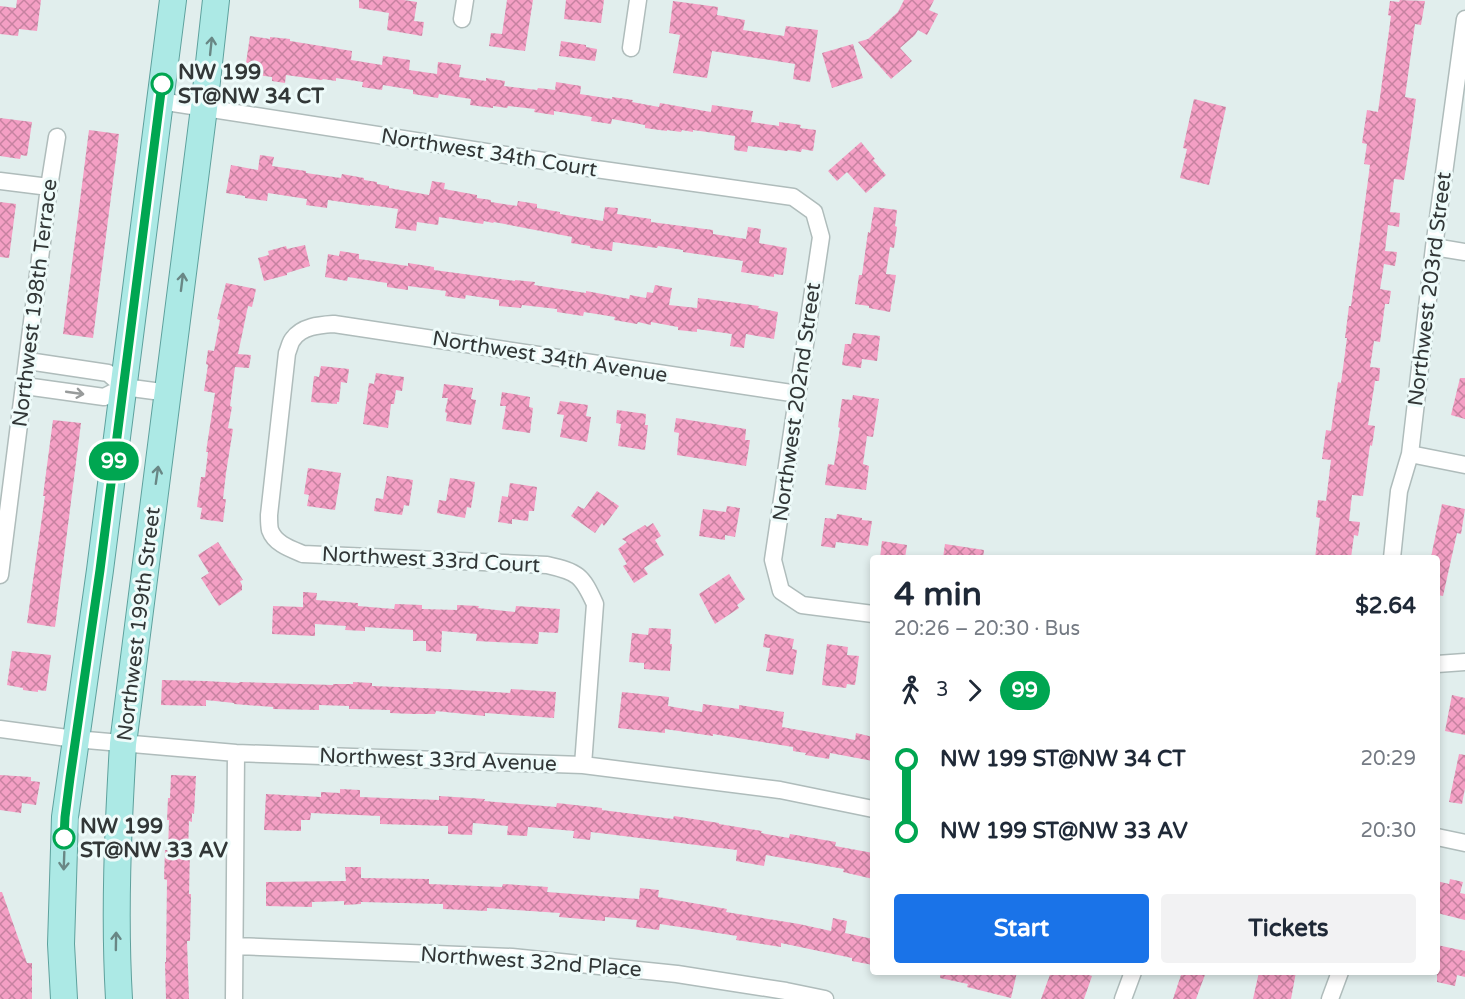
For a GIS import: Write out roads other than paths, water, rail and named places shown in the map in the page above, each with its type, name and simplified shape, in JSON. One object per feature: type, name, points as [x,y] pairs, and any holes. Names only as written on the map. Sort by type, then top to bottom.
[{"type":"main road","points":[[64,999],[61,944],[65,817],[100,570],[173,0]]},
{"type":"main road","name":"Northwest 199th Street","points":[[119,999],[116,938],[118,815],[123,744],[169,393],[216,0]]},
{"type":"street","points":[[462,19],[465,0]]},
{"type":"street","points":[[631,48],[638,0]]},
{"type":"street","name":"Northwest 203rd Street","points":[[1392,555],[1399,491],[1410,454],[1434,247],[1463,51],[1465,19]]},
{"type":"street","name":"Northwest 34th Court","points":[[160,101],[589,168],[793,197],[814,212]]},
{"type":"street","name":"Northwest 198th Terrace","points":[[1,565],[57,137]]},
{"type":"street","points":[[0,181],[49,187]]},
{"type":"street","name":"Northwest 202nd Street","points":[[814,212],[821,237],[773,560],[781,591],[802,605],[870,614]]},
{"type":"street","points":[[1434,247],[1465,252]]},
{"type":"street","name":"Northwest 34th Avenue","points":[[277,539],[270,531],[269,515],[287,353],[293,338],[317,325],[334,324],[798,394]]},
{"type":"street","points":[[28,361],[108,373],[124,387],[169,393]]},
{"type":"street","points":[[25,386],[104,397],[124,387]]},
{"type":"street","points":[[1410,454],[1465,465]]},
{"type":"street","name":"Northwest 33rd Court","points":[[277,539],[287,548],[303,554],[547,565],[570,570],[585,582],[595,604],[583,765]]},
{"type":"street","points":[[1440,664],[1465,662]]},
{"type":"street","name":"Northwest 33rd Avenue","points":[[0,729],[123,744],[236,753],[583,765],[780,790],[870,808]]},
{"type":"street","points":[[234,999],[236,753]]},
{"type":"street","points":[[1440,838],[1465,843]]},
{"type":"street","name":"Northwest 32nd Place","points":[[235,946],[513,957],[677,974],[825,999]]},
{"type":"street","points":[[1123,999],[1132,975]]},
{"type":"street","points":[[1334,998],[1339,975]]},
{"type":"place","name":"NW 199 ST@NW 34 CT","points":[[162,84]]},
{"type":"place","name":"NW 199 ST@NW 33 AV","points":[[64,838]]}]
